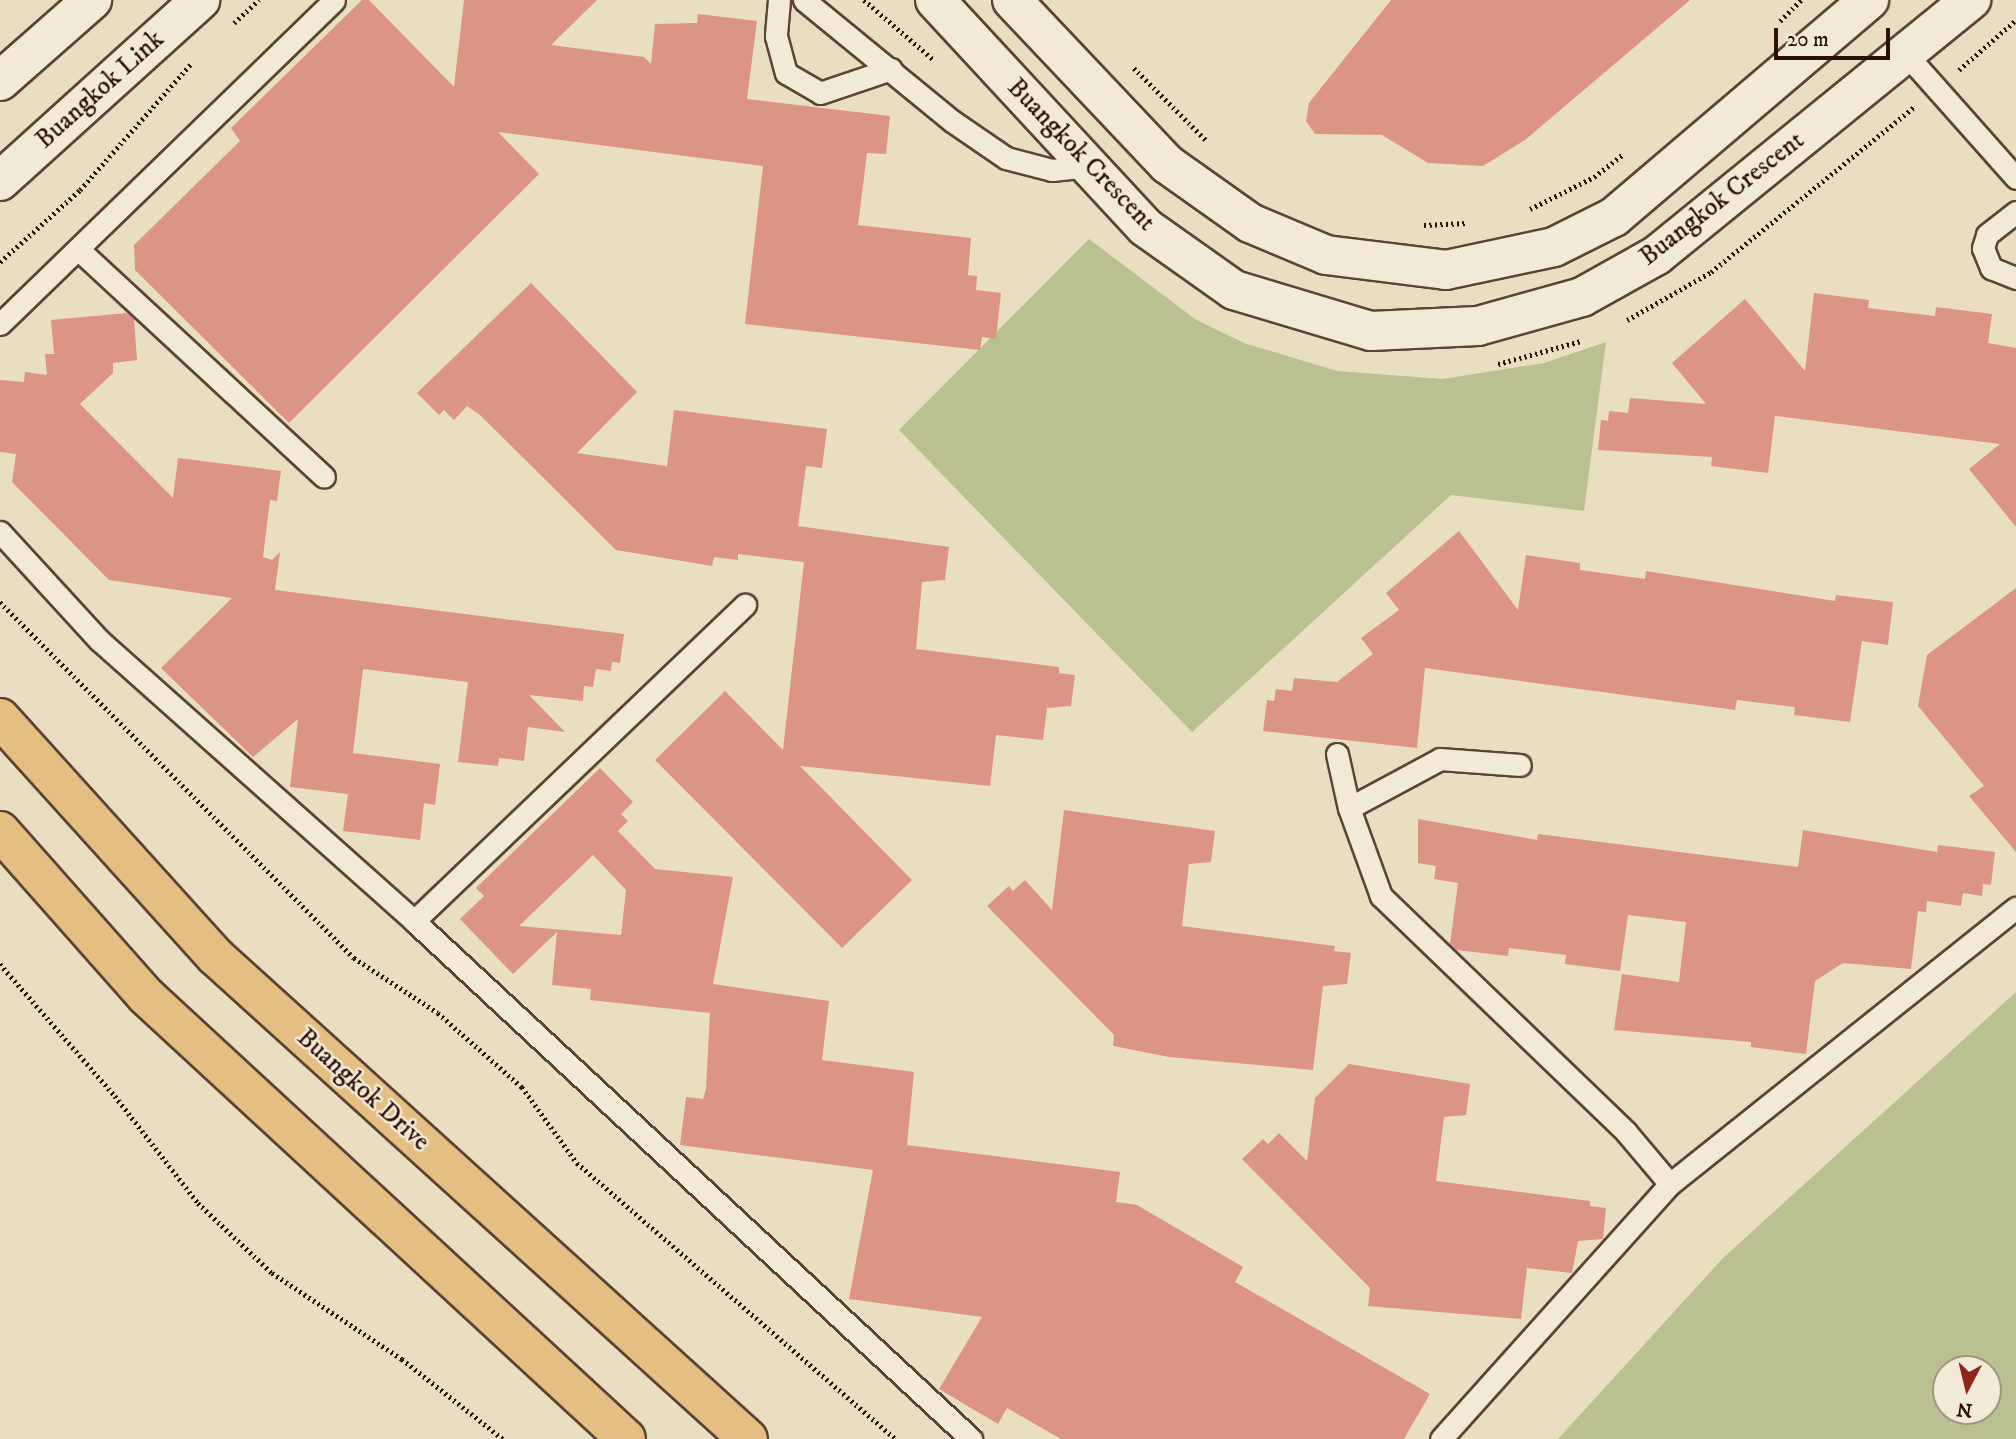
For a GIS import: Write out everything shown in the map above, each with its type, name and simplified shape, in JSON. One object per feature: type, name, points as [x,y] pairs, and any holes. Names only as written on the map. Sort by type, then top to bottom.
[{"type":"main road","name":"Buangkok Drive","points":[[0,718],[215,956],[748,1439]]},
{"type":"main road","points":[[0,831],[146,996],[626,1439]]},
{"type":"street","points":[[0,81],[92,0]]},
{"type":"street","name":"Buangkok Link","points":[[0,181],[200,0]]},
{"type":"street","name":"Buangkok Crescent","points":[[935,0],[1145,227],[1234,290],[1371,331],[1478,326],[1582,297],[1657,256],[1971,0]]},
{"type":"street","name":"Buangkok Crescent","points":[[1012,0],[1167,164],[1250,223],[1326,255],[1446,270],[1554,247],[1614,217],[1869,0]]},
{"type":"lane","points":[[0,324],[334,0]]},
{"type":"lane","points":[[779,0],[776,36],[786,73],[820,93],[891,69]]},
{"type":"lane","points":[[804,0],[951,121],[1006,158],[1052,170],[1089,166]]},
{"type":"lane","points":[[1905,53],[2016,178]]},
{"type":"lane","points":[[2016,212],[1987,235],[1983,248],[1991,268],[2016,278]]},
{"type":"lane","points":[[78,249],[324,477]]},
{"type":"lane","points":[[0,532],[99,639],[414,921],[971,1439]]},
{"type":"lane","points":[[414,921],[745,605]]},
{"type":"lane","points":[[1337,754],[1349,808],[1381,896],[1626,1132],[1670,1184]]},
{"type":"lane","points":[[1349,808],[1440,759],[1520,765]]},
{"type":"lane","points":[[1441,1439],[1670,1184],[2016,908]]},
{"type":"path","points":[[223,33],[259,0]]},
{"type":"path","points":[[1774,27],[1801,0]]},
{"type":"path","points":[[1937,89],[2016,20]]},
{"type":"path","points":[[0,262],[80,190],[196,59]]},
{"type":"path","points":[[1125,59],[1212,145]]},
{"type":"path","points":[[1525,211],[1594,177],[1625,152]]},
{"type":"path","points":[[1411,226],[1480,223]]},
{"type":"path","points":[[0,602],[354,958],[438,1013],[522,1087],[577,1163],[896,1439]]},
{"type":"path","points":[[0,964],[216,1220],[272,1273],[402,1359],[503,1439]]},
{"type":"green space","points":[[1089,239],[1195,319],[1244,343],[1337,371],[1443,379],[1544,363],[1606,342],[1584,511],[1451,495],[1192,732],[899,430]]},
{"type":"green space","points":[[2016,992],[2016,1439],[1558,1439],[1723,1258]]},
{"type":"building","points":[[362,0],[369,0],[454,87],[464,0],[597,0],[551,45],[644,57],[651,64],[655,24],[697,23],[698,14],[757,21],[747,99],[890,116],[886,154],[867,153],[858,225],[971,238],[968,275],[977,276],[976,290],[1001,293],[996,339],[982,337],[980,350],[745,324],[763,166],[498,132],[539,174],[289,423],[135,270],[134,245],[240,141],[231,128]]},
{"type":"building","points":[[1391,0],[1690,0],[1525,140],[1483,166],[1428,163],[1382,135],[1315,134],[1306,121],[1309,103]]},
{"type":"building","points":[[531,283],[637,392],[577,453],[667,466],[674,410],[827,429],[822,468],[806,466],[798,526],[949,547],[945,580],[922,582],[916,649],[1059,667],[1059,673],[1075,675],[1071,706],[1047,708],[1043,740],[996,735],[990,786],[800,766],[912,880],[842,948],[655,760],[725,691],[783,750],[804,562],[738,554],[738,560],[714,557],[712,566],[616,550],[480,415],[467,406],[454,420],[444,410],[439,415],[417,393]]},
{"type":"building","points":[[1814,293],[1869,300],[1868,308],[1935,316],[1936,307],[1992,314],[1988,343],[2016,348],[2016,527],[1969,469],[2000,444],[1775,416],[1768,473],[1711,466],[1712,457],[1598,450],[1601,420],[1608,421],[1609,411],[1628,413],[1630,398],[1706,404],[1672,363],[1745,299],[1805,371]]},
{"type":"building","points":[[127,313],[134,319],[137,360],[113,363],[113,373],[80,404],[173,498],[178,458],[281,471],[277,501],[270,500],[263,557],[272,560],[280,552],[275,590],[624,634],[620,663],[612,662],[611,671],[596,669],[593,687],[584,686],[583,701],[529,695],[565,732],[528,727],[524,761],[499,758],[498,766],[458,762],[468,682],[363,669],[353,753],[440,764],[435,805],[424,803],[420,840],[343,831],[348,794],[290,787],[298,719],[253,757],[161,668],[232,598],[109,580],[12,482],[16,454],[0,452],[0,380],[24,382],[25,372],[47,375],[45,354],[54,354],[51,320]]},
{"type":"building","points":[[1459,531],[1518,610],[1526,555],[1580,563],[1580,570],[1645,579],[1646,571],[1835,601],[1836,595],[1893,602],[1888,645],[1862,641],[1850,722],[1794,715],[1795,707],[1737,700],[1735,710],[1425,668],[1417,748],[1263,731],[1267,700],[1274,701],[1276,689],[1292,691],[1294,678],[1337,682],[1373,654],[1361,638],[1399,610],[1386,593]]},
{"type":"building","points":[[2016,588],[2016,852],[1969,796],[1984,786],[1918,706],[1927,655]]},
{"type":"building","points":[[600,768],[633,802],[621,814],[628,821],[618,831],[655,869],[733,877],[713,984],[829,1001],[822,1060],[914,1072],[907,1145],[1120,1172],[1116,1202],[1137,1205],[1243,1267],[1235,1282],[1430,1394],[1404,1439],[1061,1439],[1007,1408],[998,1424],[939,1389],[982,1317],[849,1299],[873,1170],[680,1145],[686,1097],[703,1099],[706,1089],[710,1013],[590,1000],[591,989],[552,985],[557,932],[513,974],[460,919],[484,896],[476,888]],"holes":[[[593,855],[626,890],[621,935],[519,926]]]},
{"type":"building","points":[[1064,810],[1215,831],[1211,862],[1189,864],[1182,926],[1335,946],[1334,951],[1351,953],[1347,984],[1323,986],[1313,1070],[1169,1057],[1113,1046],[1114,1035],[987,906],[1009,886],[1013,891],[1025,880],[1052,910]]},
{"type":"building","points":[[1418,819],[1537,840],[1538,834],[1798,867],[1803,830],[1937,852],[1938,845],[1995,852],[1991,885],[1983,884],[1982,896],[1963,893],[1961,906],[1927,901],[1926,912],[1918,911],[1911,969],[1843,963],[1815,981],[1806,1054],[1751,1047],[1751,1042],[1614,1030],[1622,974],[1679,982],[1686,922],[1628,915],[1620,971],[1565,964],[1566,955],[1509,948],[1508,956],[1456,950],[1450,944],[1458,883],[1434,879],[1436,866],[1418,863]]},
{"type":"building","points":[[1349,1064],[1470,1084],[1466,1115],[1444,1117],[1436,1181],[1590,1201],[1590,1206],[1606,1208],[1603,1239],[1578,1241],[1572,1273],[1527,1268],[1521,1319],[1368,1306],[1370,1288],[1242,1159],[1263,1139],[1268,1144],[1279,1133],[1307,1161],[1315,1098]]}]
